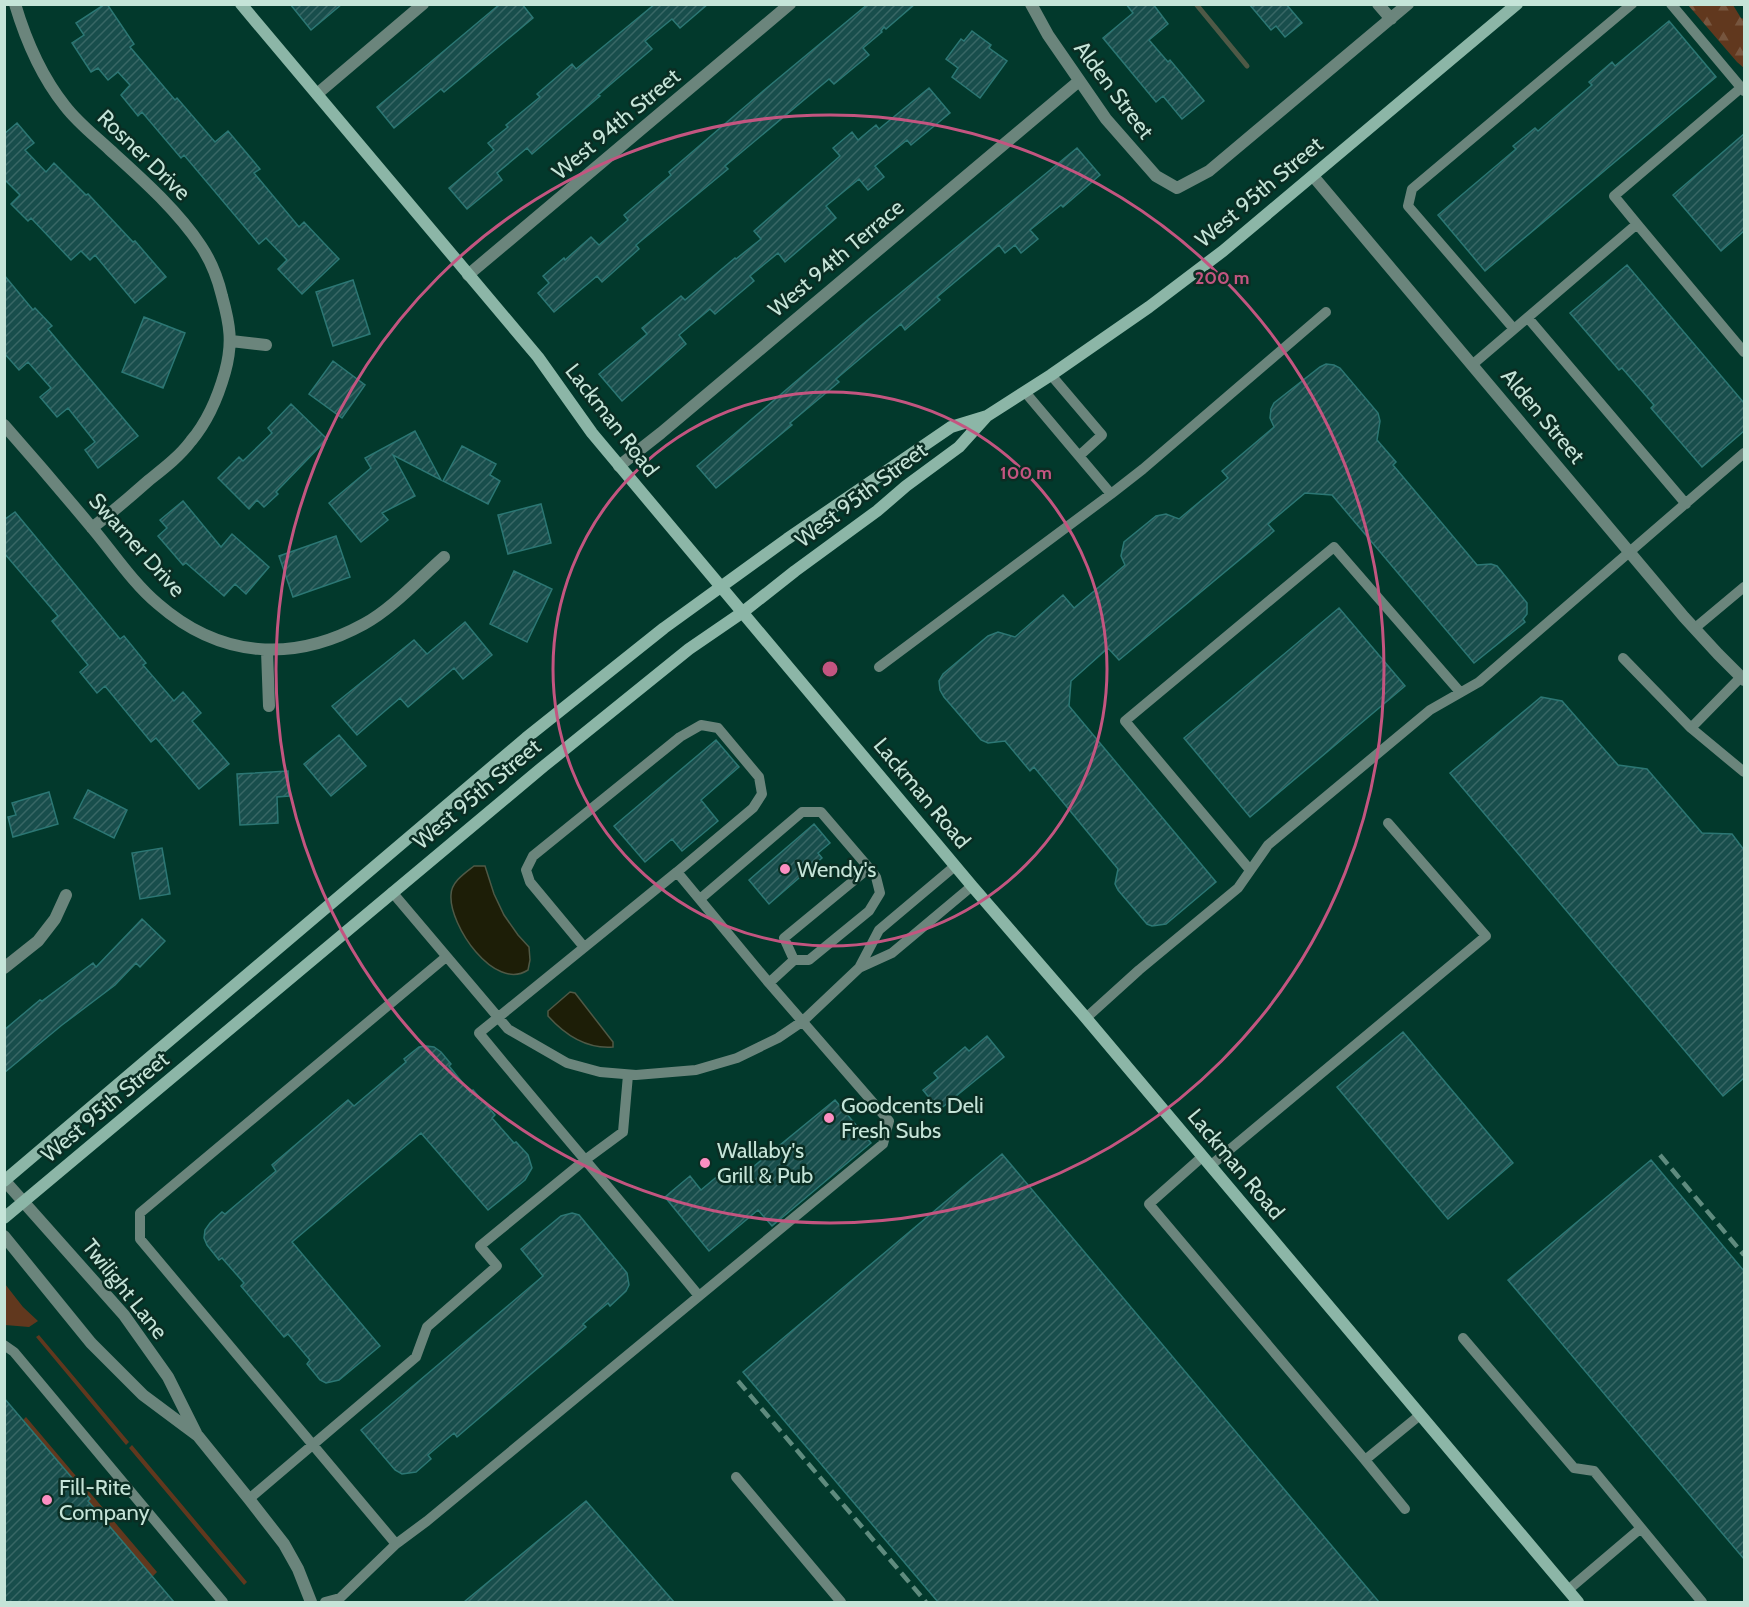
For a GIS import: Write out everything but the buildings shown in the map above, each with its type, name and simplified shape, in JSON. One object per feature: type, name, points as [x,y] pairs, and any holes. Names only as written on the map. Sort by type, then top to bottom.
[{"type":"main road","name":"Lackman Road","points":[[241,4],[538,357],[592,434],[1578,1602]]},
{"type":"main road","name":"West 95th Street","points":[[4,1218],[632,694],[959,447],[987,416],[1149,307],[1223,251],[1517,4]]},
{"type":"main road","name":"West 95th Street","points":[[5,1181],[526,738],[664,628],[951,427],[987,416]]},
{"type":"street","name":"Rosner Drive","points":[[15,4],[40,69],[66,107],[174,213],[201,246],[212,265],[219,285],[231,341],[229,357],[215,402],[193,439],[179,456],[92,528]]},
{"type":"street","points":[[317,94],[423,4]]},
{"type":"street","name":"West 94th Street","points":[[468,275],[790,4]]},
{"type":"street","name":"Alden Street","points":[[1031,4],[1048,35],[1106,119],[1156,176],[1178,188],[1209,171],[1390,19]]},
{"type":"street","points":[[1378,4],[1390,19],[1408,4]]},
{"type":"street","name":"West 94th Terrace","points":[[619,466],[670,426],[1078,81]]},
{"type":"street","name":"Alden Street","points":[[1313,176],[1630,552],[1695,628],[1743,679]]},
{"type":"street","points":[[231,341],[266,345]]},
{"type":"street","name":"Swarner Drive","points":[[4,425],[136,583],[176,618],[216,640],[267,651],[310,646],[337,637],[366,623],[388,607],[444,557]]},
{"type":"street","points":[[267,651],[269,706]]},
{"type":"street","points":[[4,968],[38,940],[55,919],[66,895]]},
{"type":"street","name":"Twilight Lane","points":[[5,1181],[124,1315],[168,1377],[198,1437],[284,1544],[298,1569],[311,1602]]},
{"type":"street","name":"Twilight Lane","points":[[4,1236],[91,1343],[143,1395],[198,1437]]},
{"type":"lane","points":[[1514,329],[1408,206],[1412,189],[1632,4]]},
{"type":"lane","points":[[1671,4],[1743,89],[1614,196],[1744,352]]},
{"type":"lane","points":[[1472,365],[1637,224]]},
{"type":"lane","points":[[879,667],[1143,469],[1326,312]]},
{"type":"lane","points":[[1528,318],[1686,504]]},
{"type":"lane","points":[[1051,375],[1102,435],[1079,456]]},
{"type":"lane","points":[[1024,392],[1111,494]]},
{"type":"lane","points":[[1086,1018],[1139,970],[1238,888],[1268,845],[1430,710],[1479,682],[1744,453]]},
{"type":"lane","points":[[1250,870],[1125,721],[1334,548],[1461,692]]},
{"type":"lane","points":[[1695,628],[1744,587]]},
{"type":"lane","points":[[1623,658],[1691,728],[1744,772]]},
{"type":"lane","points":[[1691,728],[1743,679]]},
{"type":"lane","points":[[584,947],[530,882],[526,870],[533,856],[680,737],[700,725],[718,728],[759,777],[762,794],[753,808],[677,872],[479,1033],[699,1296]]},
{"type":"lane","points":[[700,899],[802,812],[821,812],[869,868],[876,877],[880,893],[869,911],[809,960],[794,960],[769,983]]},
{"type":"lane","points":[[1388,823],[1486,936],[1206,1161],[1149,1204],[1405,1509]]},
{"type":"lane","points":[[392,892],[508,1029],[567,1063],[600,1072],[636,1076],[696,1070],[737,1058],[778,1038],[803,1021],[859,968],[879,930],[955,866]]},
{"type":"lane","points":[[794,960],[784,938],[869,868]]},
{"type":"lane","points":[[325,1602],[340,1598],[396,1544],[436,1514],[883,1144],[889,1121],[769,983],[677,872]]},
{"type":"lane","points":[[859,968],[892,953],[972,886]]},
{"type":"lane","points":[[396,1544],[140,1239],[140,1213],[446,957]]},
{"type":"lane","points":[[249,1499],[416,1357],[427,1327],[497,1266],[480,1246],[623,1132],[628,1075]]},
{"type":"lane","points":[[1463,1338],[1574,1468],[1594,1471],[1702,1602]]},
{"type":"lane","points":[[4,1345],[14,1352],[223,1602]]},
{"type":"lane","points":[[1365,1460],[1420,1415]]},
{"type":"lane","points":[[736,1478],[841,1602]]},
{"type":"lane","points":[[1568,1590],[1641,1528]]},
{"type":"green space","points":[[1688,5],[1733,5],[1744,19],[1744,68],[1737,62]]},
{"type":"green space","points":[[5,1284],[23,1307],[38,1321],[29,1327],[5,1325]]},
{"type":"green space","points":[[39,1335],[129,1442],[126,1445],[36,1337]]},
{"type":"green space","points":[[26,1417],[103,1508],[98,1513],[88,1501],[90,1499],[23,1420]]},
{"type":"green space","points":[[132,1445],[247,1582],[244,1585],[129,1448]]},
{"type":"green space","points":[[106,1512],[157,1572],[152,1577],[101,1516]]},
{"type":"shaded area","points":[[474,866],[485,866],[504,915],[529,947],[528,970],[515,974],[501,972],[488,964],[476,952],[457,922],[452,908],[453,886]]},
{"type":"shaded area","points":[[570,992],[575,993],[613,1042],[613,1047],[585,1043],[569,1035],[548,1016],[548,1011]]},
{"type":"waterway","points":[[1196,4],[1247,66]]},
{"type":"railway","points":[[1660,1155],[1744,1255]]},
{"type":"railway","points":[[738,1381],[926,1602]]},
{"type":"place","name":"Wendy's","points":[[785,869]]},
{"type":"place","name":"Goodcents Deli Fresh Subs","points":[[829,1118]]},
{"type":"place","name":"Wallaby's Grill & Pub","points":[[705,1163]]},
{"type":"place","name":"Fill-Rite Company","points":[[47,1500]]}]
